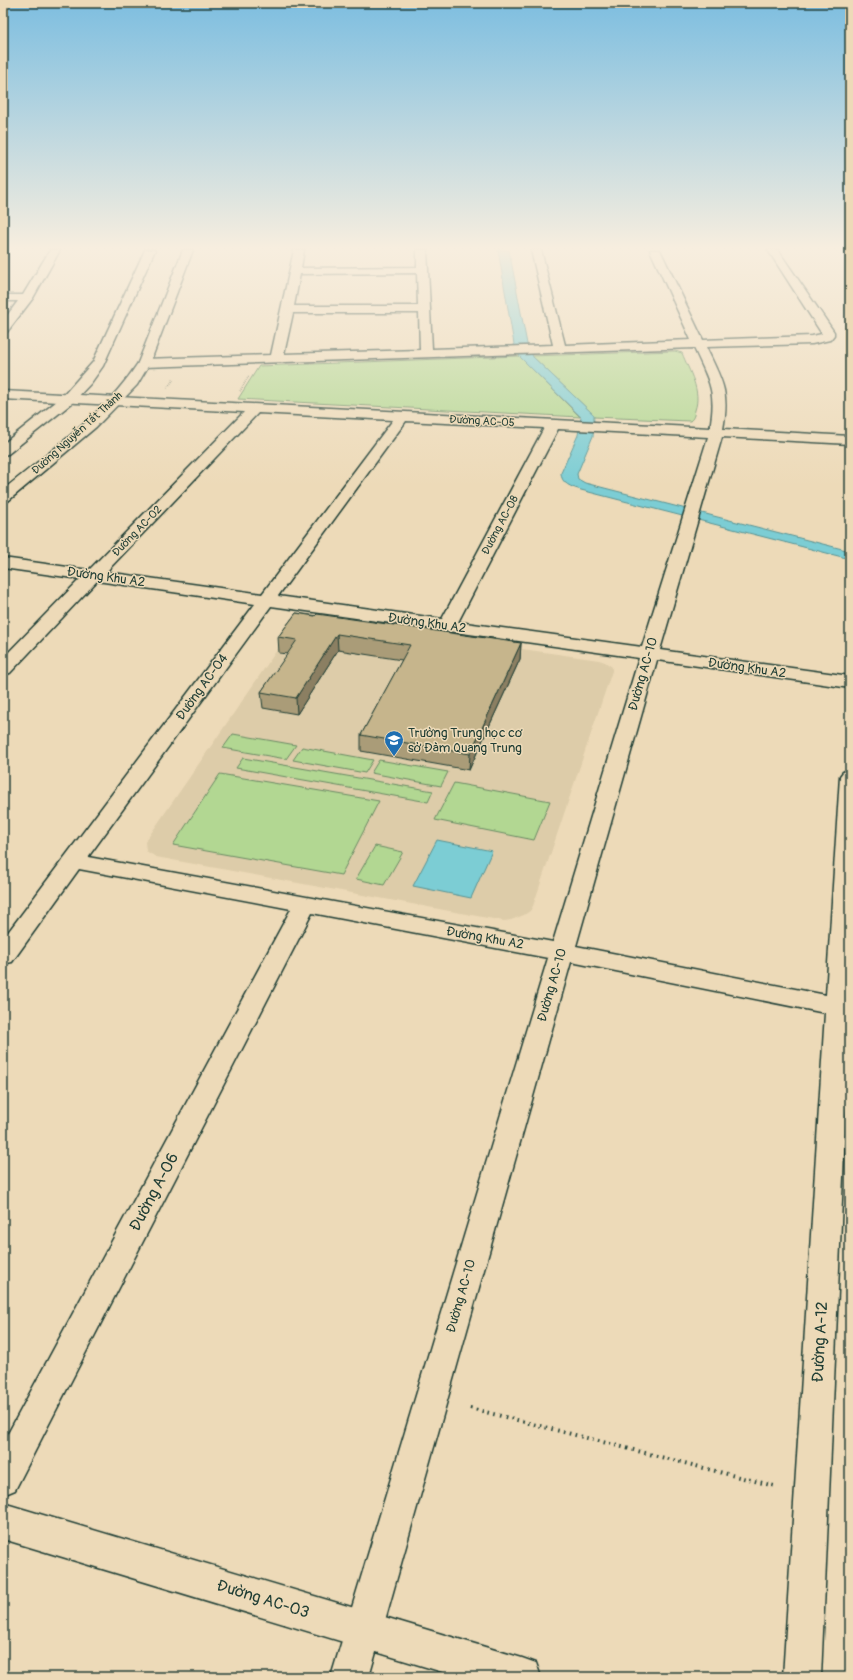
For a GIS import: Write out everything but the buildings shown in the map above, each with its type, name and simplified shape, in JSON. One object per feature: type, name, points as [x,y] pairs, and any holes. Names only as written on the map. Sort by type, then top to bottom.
[{"type":"street","points":[[3,452],[67,400],[86,380],[99,363],[115,328]]},
{"type":"street","name":"Đường Nguyễn Tất Thành","points":[[3,498],[114,402],[132,382],[144,363],[157,328]]},
{"type":"street","points":[[277,358],[284,328]]},
{"type":"street","points":[[425,328],[426,353]]},
{"type":"street","points":[[555,328],[560,349]]},
{"type":"street","name":"Đường AC-10","points":[[350,1677],[649,654],[716,433],[721,407],[720,392],[690,328]]},
{"type":"street","points":[[144,363],[812,340],[822,338],[828,334],[826,328]]},
{"type":"street","name":"Đường AC-05","points":[[3,396],[850,440]]},
{"type":"street","name":"Đường AC-02","points":[[3,669],[254,409]]},
{"type":"street","name":"Đường AC-04","points":[[3,956],[402,417]]},
{"type":"street","name":"Đường AC-08","points":[[447,626],[553,425]]},
{"type":"street","name":"Đường Khu A2","points":[[3,563],[850,682]]},
{"type":"street","name":"Đường A-12","points":[[802,1677],[844,1008],[850,776]]},
{"type":"street","name":"Đường Khu A2","points":[[73,861],[562,952],[844,1008]]},
{"type":"street","name":"Đường A-06","points":[[3,1478],[305,905]]},
{"type":"street","name":"Đường AC-03","points":[[3,1521],[522,1677]]},
{"type":"path","points":[[239,392],[251,373]]},
{"type":"path","points":[[167,388],[175,376]]},
{"type":"path","points":[[470,1408],[778,1487]]},
{"type":"shaded area","name":"Trường Trung học cơ sở Đàm Quang Trung","points":[[314,619],[599,660],[612,667],[612,671],[533,906],[530,911],[511,920],[504,921],[156,857],[146,851],[145,842],[295,624]]},
{"type":"green space","points":[[675,351],[682,353],[696,388],[697,403],[694,416],[690,421],[594,417],[594,415],[532,356]]},
{"type":"green space","points":[[519,356],[580,417],[238,399],[259,366]]},
{"type":"green space","points":[[233,734],[296,745],[286,759],[223,748]]},
{"type":"green space","points":[[302,747],[373,760],[365,773],[293,760]]},
{"type":"green space","points":[[243,758],[433,791],[428,802],[236,768]]},
{"type":"green space","points":[[379,760],[448,772],[441,786],[371,773]]},
{"type":"green space","points":[[220,774],[379,801],[341,875],[173,845]]},
{"type":"green space","points":[[454,783],[550,801],[534,840],[435,820]]},
{"type":"green space","points":[[375,846],[403,852],[384,885],[356,879]]},
{"type":"water","points":[[511,328],[524,328],[527,344],[533,357],[594,415],[593,436],[577,474],[578,479],[585,483],[850,551],[850,559],[581,490],[571,486],[563,480],[561,473],[578,435],[581,417],[520,357],[514,344]]},
{"type":"water","points":[[437,840],[492,851],[471,898],[413,886]]},
{"type":"place","name":"Trường Trung học cơ sở Đàm Quang Trung","points":[[394,757]]}]
